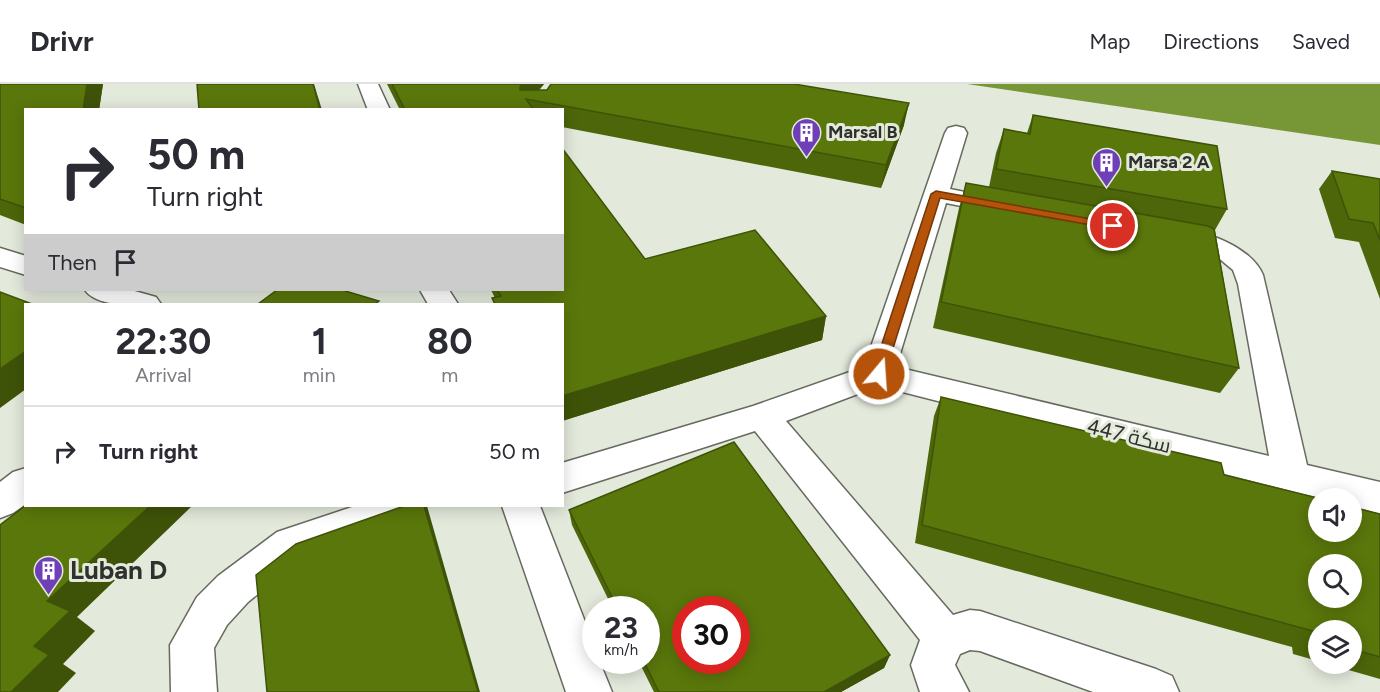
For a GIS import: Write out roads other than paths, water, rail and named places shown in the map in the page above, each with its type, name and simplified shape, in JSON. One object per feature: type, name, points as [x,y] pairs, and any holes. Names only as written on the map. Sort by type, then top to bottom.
[{"type":"street","points":[[368,84],[377,108]]},
{"type":"street","points":[[564,477],[762,416],[879,374],[956,133]]},
{"type":"street","points":[[936,194],[1028,211]]},
{"type":"street","points":[[1143,232],[1201,242],[1229,255],[1244,266],[1252,284],[1291,476]]},
{"type":"street","points":[[0,257],[24,265]]},
{"type":"street","points":[[103,291],[143,303]]},
{"type":"street","name":"سكة 447","points":[[879,374],[1380,498]]},
{"type":"street","points":[[762,416],[945,638]]},
{"type":"street","points":[[0,502],[24,484]]},
{"type":"street","points":[[194,692],[192,645],[212,611],[233,589],[291,544],[398,507]]},
{"type":"street","points":[[521,507],[589,692]]},
{"type":"street","points":[[946,692],[933,673],[931,664],[945,638],[970,630],[980,631],[1156,692]]},
{"type":"place","name":"Marsal B","points":[[807,158]]},
{"type":"place","name":"Marsa 2 A","points":[[1107,188]]},
{"type":"place","name":"Luban D","points":[[49,596]]}]
